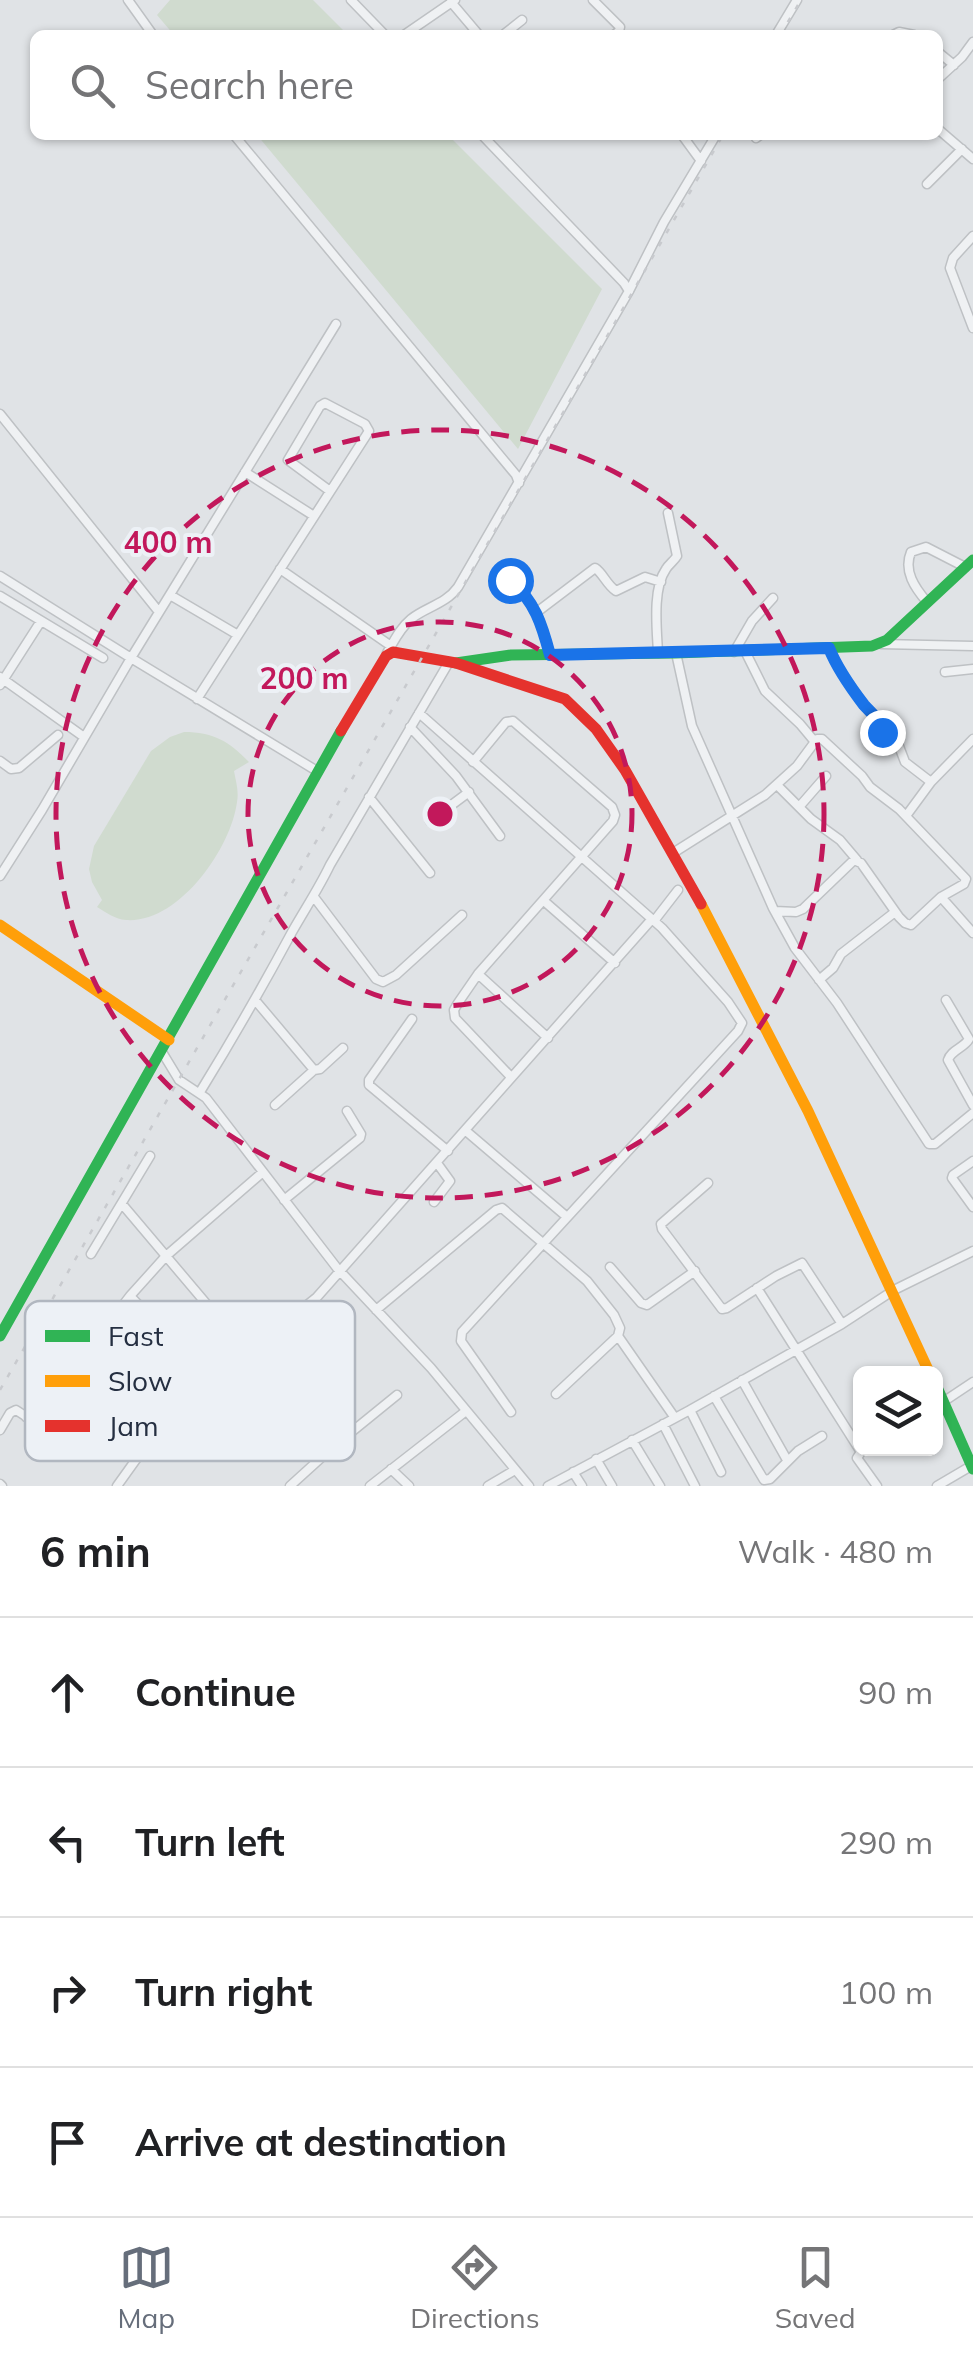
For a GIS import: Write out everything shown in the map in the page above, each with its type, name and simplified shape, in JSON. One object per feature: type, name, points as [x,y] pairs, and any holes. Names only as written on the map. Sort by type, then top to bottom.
[{"type":"main road","points":[[453,662],[471,658],[881,644],[969,564]]},
{"type":"main road","points":[[1,1333],[389,650],[453,662],[564,699],[576,708],[632,781],[791,1074],[927,1366]]},
{"type":"main road","points":[[0,925],[165,1046]]},
{"type":"main road","points":[[943,1402],[972,1468]]},
{"type":"street","points":[[128,0],[149,30]]},
{"type":"street","points":[[351,0],[380,30]]},
{"type":"street","points":[[593,0],[620,30]]},
{"type":"street","points":[[779,30],[797,0]]},
{"type":"street","points":[[411,30],[453,1],[475,30]]},
{"type":"street","points":[[509,30],[522,20]]},
{"type":"street","points":[[943,75],[973,42]]},
{"type":"street","points":[[964,54],[973,62]]},
{"type":"street","points":[[943,56],[954,65]]},
{"type":"street","points":[[943,133],[973,159]]},
{"type":"street","points":[[238,140],[516,474],[519,483]]},
{"type":"street","points":[[487,140],[629,291]]},
{"type":"street","points":[[686,140],[701,161]]},
{"type":"street","points":[[280,569],[389,650],[413,618],[454,594],[713,140]]},
{"type":"street","points":[[928,184],[962,149]]},
{"type":"street","points":[[973,236],[953,258],[950,268],[973,328]]},
{"type":"street","points":[[0,876],[336,324]]},
{"type":"street","points":[[197,699],[330,491],[369,428],[327,403],[320,406],[288,460],[330,491]]},
{"type":"street","points":[[0,414],[159,612]]},
{"type":"street","points":[[246,472],[314,516]]},
{"type":"street","points":[[658,653],[656,613],[661,582],[677,554],[668,513]]},
{"type":"street","points":[[927,602],[912,583],[908,558],[912,552],[926,547],[969,564]]},
{"type":"street","points":[[536,612],[595,568],[616,591],[644,577],[661,582]]},
{"type":"street","points":[[0,576],[317,771]]},
{"type":"street","points":[[510,580],[527,596],[536,612],[550,655]]},
{"type":"street","points":[[170,595],[238,635]]},
{"type":"street","points":[[0,596],[102,658]]},
{"type":"street","points":[[773,598],[752,621],[740,651],[765,691],[816,742]]},
{"type":"street","points":[[41,621],[1,681],[84,737]]},
{"type":"street","points":[[881,644],[973,646]]},
{"type":"street","points":[[829,648],[863,704],[880,723],[883,734],[897,741],[905,762],[931,782]]},
{"type":"street","points":[[676,653],[692,726],[774,911],[796,948],[930,1144],[973,1113]]},
{"type":"street","points":[[200,1092],[418,713],[453,662]]},
{"type":"street","points":[[945,672],[973,669]]},
{"type":"street","points":[[418,713],[653,920],[741,1020],[741,1026],[673,1104],[460,1336],[511,1412]]},
{"type":"street","points":[[473,762],[506,722],[513,721],[615,815],[478,974],[454,1010],[455,1018],[512,1077]]},
{"type":"street","points":[[410,727],[469,792],[500,836]]},
{"type":"street","points":[[0,761],[11,769],[19,768],[58,735]]},
{"type":"street","points":[[673,853],[777,785],[819,738],[828,742],[870,787],[906,816],[969,882],[941,897],[914,924],[905,923],[861,862],[777,785]]},
{"type":"street","points":[[906,816],[931,782],[973,739]]},
{"type":"street","points":[[799,807],[826,776]]},
{"type":"street","points":[[430,821],[469,792]]},
{"type":"street","points":[[369,797],[430,873]]},
{"type":"street","points":[[774,911],[803,909],[856,860]]},
{"type":"street","points":[[312,1301],[678,890]]},
{"type":"street","points":[[314,896],[376,980],[384,982],[462,915]]},
{"type":"street","points":[[941,897],[973,933]]},
{"type":"street","points":[[544,901],[614,963]]},
{"type":"street","points":[[819,980],[841,954],[895,912]]},
{"type":"street","points":[[478,974],[548,1038]]},
{"type":"street","points":[[255,1000],[314,1070]]},
{"type":"street","points":[[946,1000],[969,1039],[948,1060],[973,1105]]},
{"type":"street","points":[[412,1019],[369,1086],[448,1151]]},
{"type":"street","points":[[165,1046],[179,1080],[200,1092],[339,1270],[431,1368],[529,1486]]},
{"type":"street","points":[[275,1105],[342,1048]]},
{"type":"street","points":[[284,1200],[360,1138],[362,1134],[348,1111]]},
{"type":"street","points":[[466,1131],[567,1217]]},
{"type":"street","points":[[91,1254],[150,1156]]},
{"type":"street","points":[[973,1160],[952,1178],[973,1207]]},
{"type":"street","points":[[434,1202],[450,1181],[437,1163]]},
{"type":"street","points":[[126,1301],[166,1256],[264,1172]]},
{"type":"street","points":[[708,1183],[661,1224],[717,1304],[724,1310],[802,1263],[842,1324]]},
{"type":"street","points":[[122,1204],[204,1301]]},
{"type":"street","points":[[376,1310],[499,1208],[506,1210],[596,1290],[618,1322],[618,1336],[556,1394]]},
{"type":"street","points":[[548,1486],[842,1324],[894,1290],[973,1251]]},
{"type":"street","points":[[610,1267],[646,1304],[695,1271]]},
{"type":"street","points":[[757,1288],[862,1452],[857,1458],[878,1486]]},
{"type":"street","points":[[130,1296],[135,1301]]},
{"type":"street","points":[[618,1336],[675,1418]]},
{"type":"street","points":[[742,1380],[788,1460]]},
{"type":"street","points":[[943,1402],[973,1382]]},
{"type":"street","points":[[355,1431],[397,1395]]},
{"type":"street","points":[[714,1396],[764,1480],[822,1436]]},
{"type":"street","points":[[0,1430],[13,1410],[25,1416]]},
{"type":"street","points":[[690,1410],[722,1472]]},
{"type":"street","points":[[370,1486],[466,1411]]},
{"type":"street","points":[[662,1424],[695,1486]]},
{"type":"street","points":[[632,1440],[660,1486]]},
{"type":"street","points":[[596,1458],[612,1486]]},
{"type":"street","points":[[116,1486],[133,1461]]},
{"type":"street","points":[[290,1486],[320,1461]]},
{"type":"street","points":[[937,1486],[972,1468]]},
{"type":"street","points":[[391,1469],[409,1486]]},
{"type":"street","points":[[488,1486],[515,1470]]},
{"type":"street","points":[[573,1472],[582,1486]]},
{"type":"street","points":[[302,1476],[310,1486]]},
{"type":"shaded area","points":[[170,0],[313,0],[343,30],[170,30],[157,15]]},
{"type":"shaded area","points":[[261,140],[453,140],[602,289],[518,449]]},
{"type":"shaded area","points":[[184,732],[220,739],[249,762],[234,771],[238,794],[233,821],[213,861],[182,897],[145,918],[118,918],[97,907],[102,900],[89,869],[94,846],[151,751]]},
{"type":"railway","points":[[783,30],[801,0]]},
{"type":"railway","points":[[51,1301],[720,140]]},
{"type":"railway","points":[[0,1390],[25,1347]]},
{"type":"traffic: fast","points":[[456,663],[511,655],[872,646],[887,640],[973,560]]},
{"type":"traffic: fast","points":[[0,1336],[341,731]]},
{"type":"traffic: fast","points":[[943,1401],[973,1469]]},
{"type":"traffic: slow","points":[[701,904],[808,1111],[926,1366]]},
{"type":"traffic: slow","points":[[0,925],[169,1040]]},
{"type":"traffic: jam","points":[[341,731],[386,656],[393,652],[456,663],[565,699],[596,729],[625,770],[701,904]]},
{"type":"route","points":[[510,580],[534,607],[550,655],[829,648],[863,704],[880,723],[882,732]]}]
